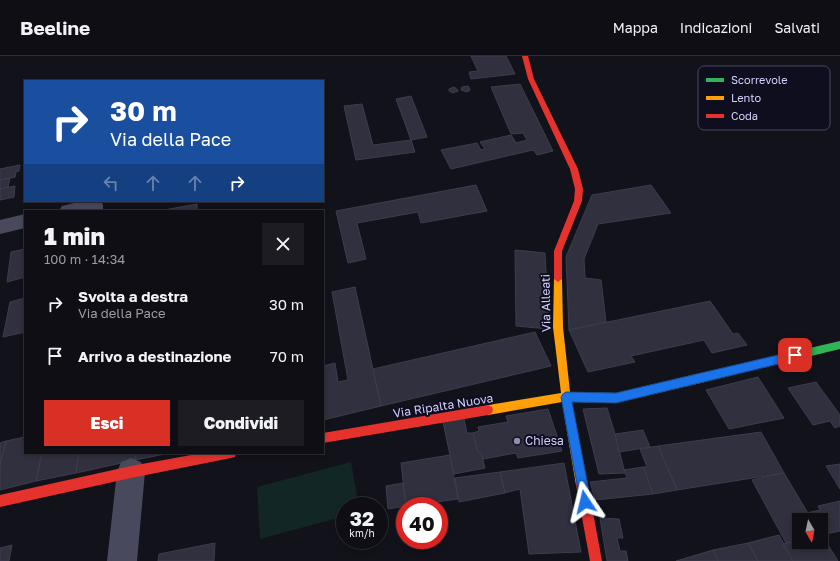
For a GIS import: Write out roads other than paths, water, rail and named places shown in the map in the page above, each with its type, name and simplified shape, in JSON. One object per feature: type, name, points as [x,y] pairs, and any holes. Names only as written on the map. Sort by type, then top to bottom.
[{"type":"street","name":"Via Alleati","points":[[525,56],[531,79],[574,169],[579,189],[578,201],[558,251],[558,327],[566,397],[596,561]]},
{"type":"street","points":[[73,210],[94,205],[93,210]]},
{"type":"street","points":[[0,227],[24,221]]},
{"type":"street","name":"Via Ripalta Nuova","points":[[324,438],[566,397],[616,398],[840,345]]},
{"type":"street","points":[[0,501],[221,454]]},
{"type":"street","points":[[122,561],[131,472]]},
{"type":"place","name":"Chiesa","points":[[517,441]]}]
